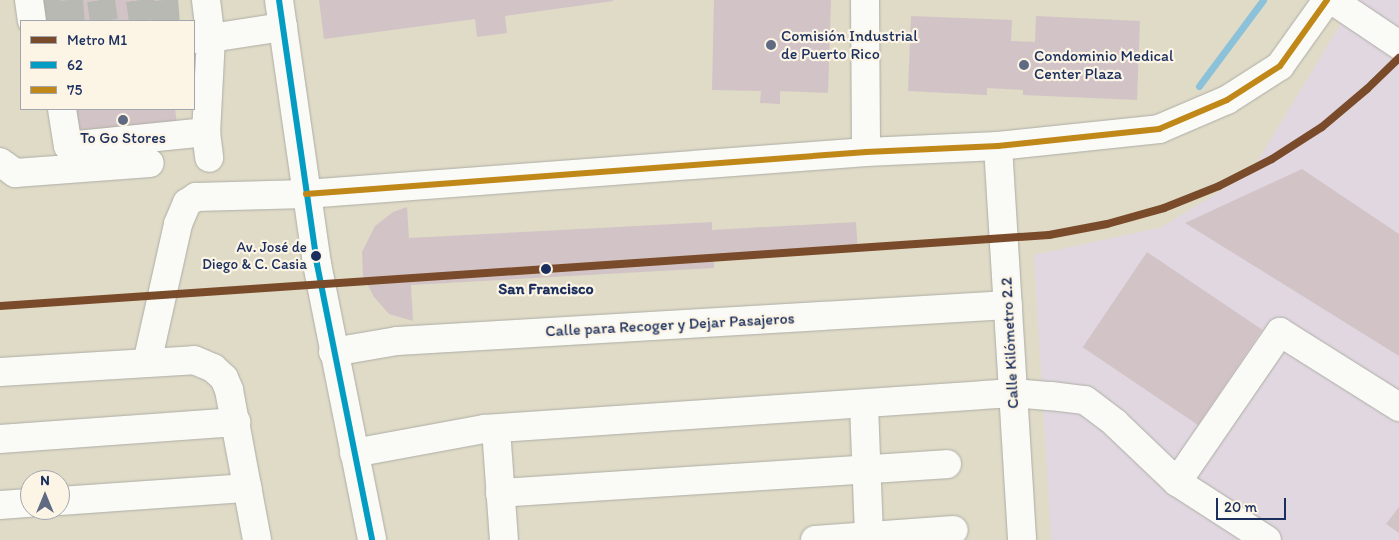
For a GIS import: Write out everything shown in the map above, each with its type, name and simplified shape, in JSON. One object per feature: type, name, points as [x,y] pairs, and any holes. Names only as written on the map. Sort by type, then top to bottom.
[{"type":"street","points":[[29,0],[32,20]]},
{"type":"street","points":[[62,110],[68,146],[207,145],[202,38],[206,0]]},
{"type":"street","points":[[279,0],[306,194],[333,352],[372,540]]},
{"type":"street","points":[[866,0],[866,152]]},
{"type":"street","points":[[148,363],[178,224],[187,203],[196,197],[306,194],[866,152],[998,146],[1159,129],[1227,100],[1280,66],[1327,0]]},
{"type":"street","points":[[1332,0],[1399,45]]},
{"type":"street","points":[[202,38],[282,27]]},
{"type":"street","name":"Calle Kilómetro 2.2","points":[[998,146],[1022,540]]},
{"type":"street","points":[[0,162],[15,172],[150,163]]},
{"type":"street","name":"Calle para Recoger y Dejar Pasajeros","points":[[333,352],[397,342],[1008,305]]},
{"type":"street","points":[[1177,482],[1212,418],[1280,332],[1399,407]]},
{"type":"street","points":[[0,372],[194,360],[213,368],[224,378],[229,390],[258,540]]},
{"type":"street","points":[[354,454],[496,429],[864,405],[1013,393],[1085,400],[1115,423],[1177,482],[1267,540]]},
{"type":"street","points":[[864,405],[869,536]]},
{"type":"street","points":[[0,439],[236,422]]},
{"type":"street","points":[[496,429],[504,540]]},
{"type":"street","points":[[500,493],[947,464]]},
{"type":"street","points":[[70,500],[248,488]]},
{"type":"street","points":[[0,505],[20,504]]},
{"type":"street","points":[[815,540],[954,530]]},
{"type":"shaded area","points":[[1355,0],[1399,0],[1399,540],[1051,540],[1034,255],[1162,227],[1251,172]]},
{"type":"building","points":[[41,0],[178,0],[178,20],[41,20]]},
{"type":"building","points":[[319,0],[613,1],[505,16],[507,33],[477,37],[475,19],[324,39]]},
{"type":"building","name":"Comisión Industrial de Puerto Rico","points":[[714,0],[831,0],[828,93],[780,91],[780,104],[760,103],[761,91],[712,90]]},
{"type":"building","name":"Condominio Medical Center Plaza","points":[[911,16],[1012,20],[1011,41],[1035,42],[1036,16],[1140,21],[1137,100],[1023,95],[1023,90],[987,88],[987,95],[908,91]]},
{"type":"building","name":"To Go Stores","points":[[69,110],[175,110],[178,131],[73,144]]},
{"type":"building","points":[[1302,169],[1399,234],[1399,356],[1185,223]]},
{"type":"building","points":[[407,207],[409,238],[712,222],[712,230],[856,222],[858,251],[714,259],[714,268],[411,285],[413,321],[389,314],[374,297],[363,276],[362,252],[375,226],[393,212]]},
{"type":"building","points":[[1147,252],[1262,330],[1198,425],[1083,347]]},
{"type":"building","points":[[1399,507],[1399,533],[1386,524]]},
{"type":"waterway","points":[[1199,86],[1263,0]]},
{"type":"tunnel","points":[[47,0],[49,20]]},
{"type":"tunnel","points":[[69,0],[71,20]]},
{"type":"tunnel","points":[[101,0],[104,20]]},
{"type":"tunnel","points":[[140,0],[143,20]]},
{"type":"tunnel","points":[[164,0],[166,20]]},
{"type":"metro line","name":"M1","points":[[0,306],[1049,235],[1107,224],[1164,208],[1219,186],[1272,159],[1322,127],[1367,89],[1399,58]]},
{"type":"transit line","name":"62","points":[[279,0],[317,264],[372,540]]},
{"type":"transit line","name":"75","points":[[306,194],[866,152],[998,146],[1159,129],[1227,100],[1280,66],[1327,0]]},
{"type":"place","name":"Comisión Industrial de Puerto Rico","points":[[771,45]]},
{"type":"place","name":"Condominio Medical Center Plaza","points":[[1024,65]]},
{"type":"place","name":"To Go Stores","points":[[123,120]]},
{"type":"place","name":"Av. José de Diego & C. Casia","points":[[316,256]]},
{"type":"place","name":"San Francisco","points":[[546,269]]}]
